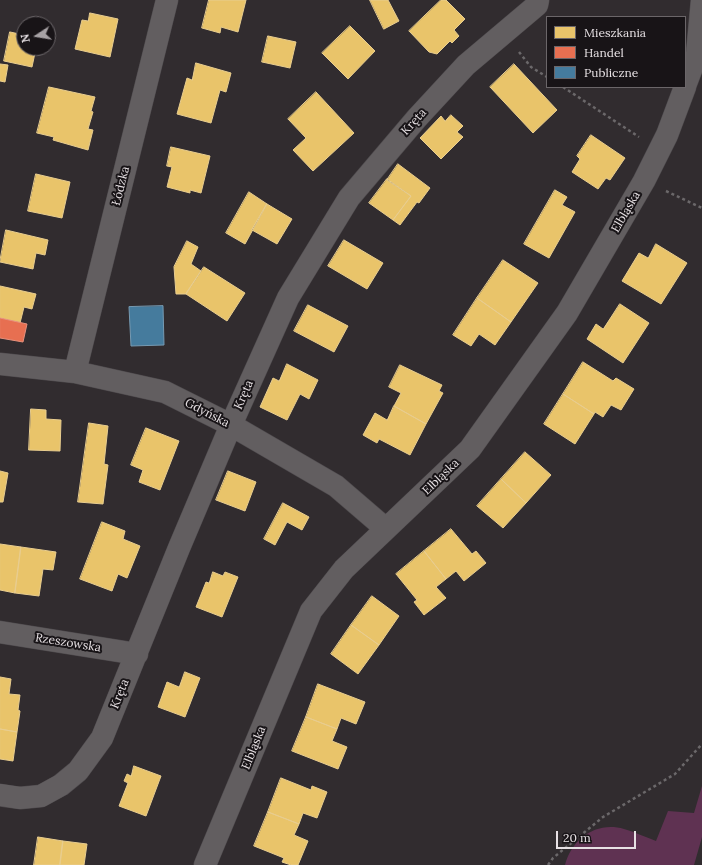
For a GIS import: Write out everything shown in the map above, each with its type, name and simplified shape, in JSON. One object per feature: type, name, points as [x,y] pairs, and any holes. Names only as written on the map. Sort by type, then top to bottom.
[{"type":"street","name":"Łódzka","points":[[76,372],[168,0]]},
{"type":"street","name":"Kręta","points":[[0,795],[20,798],[41,796],[61,785],[78,771],[102,738],[179,548],[231,425],[288,298],[349,198],[417,118],[466,65],[537,5],[538,0]]},
{"type":"street","name":"Elbląska","points":[[686,83],[697,54],[702,0]]},
{"type":"street","name":"Elbląska","points":[[205,865],[311,611],[344,569],[470,449],[566,314],[644,181],[667,135],[684,88]]},
{"type":"street","name":"Gdyńska","points":[[0,364],[76,372],[165,392],[231,425],[336,486],[386,529]]},
{"type":"street","name":"Rzeszowska","points":[[0,632],[137,654]]},
{"type":"path","points":[[504,33],[532,67],[546,76]]},
{"type":"path","points":[[564,88],[636,135]]},
{"type":"path","points":[[644,181],[702,208]]},
{"type":"path","points":[[548,865],[553,858],[603,817],[675,774],[702,744]]},
{"type":"shaded area","points":[[702,786],[702,837],[694,865],[565,865],[573,847],[579,840],[595,830],[614,827],[636,833],[656,841],[668,811],[694,813]]},
{"type":"building: Mieszkania","points":[[209,0],[246,0],[238,32],[221,27],[220,33],[202,28]]},
{"type":"building: Mieszkania","points":[[370,0],[388,0],[399,21],[384,29]]},
{"type":"building: Mieszkania","points":[[441,0],[446,0],[465,19],[454,30],[459,36],[452,43],[450,41],[437,54],[429,52],[409,31]]},
{"type":"building: Mieszkania","points":[[90,13],[118,19],[110,57],[75,49],[82,20],[88,21]]},
{"type":"building: Mieszkania","points":[[350,26],[375,51],[348,79],[322,53]]},
{"type":"building: Mieszkania","points":[[10,32],[16,33],[16,56],[34,56],[32,67],[4,61]]},
{"type":"building: Mieszkania","points":[[268,36],[296,42],[290,68],[262,62]]},
{"type":"building: Mieszkania","points":[[196,63],[231,73],[226,92],[220,90],[211,123],[177,114],[187,78],[192,80]]},
{"type":"building: Mieszkania","points":[[0,64],[8,65],[5,82],[0,81]]},
{"type":"building: Mieszkania","points":[[514,64],[557,110],[533,133],[490,87]]},
{"type":"building: Mieszkania","points":[[49,87],[95,97],[91,111],[93,112],[88,129],[93,130],[88,150],[53,140],[54,137],[37,133]]},
{"type":"building: Mieszkania","points":[[316,92],[354,133],[313,171],[293,150],[306,138],[288,119]]},
{"type":"building: Mieszkania","points":[[451,115],[463,126],[457,132],[463,137],[441,159],[420,138],[441,116],[445,121]]},
{"type":"building: Mieszkania","points":[[591,135],[625,158],[610,180],[606,178],[598,189],[572,172],[580,159],[577,156]]},
{"type":"building: Mieszkania","points":[[171,147],[210,156],[201,193],[190,190],[190,193],[167,187],[172,167],[167,166]]},
{"type":"building: Mieszkania","points":[[398,164],[430,188],[419,203],[417,202],[400,225],[393,220],[411,196],[387,180]]},
{"type":"building: Mieszkania","points":[[36,174],[70,182],[62,218],[28,211]]},
{"type":"building: Mieszkania","points":[[387,179],[411,196],[393,220],[369,203]]},
{"type":"building: Mieszkania","points":[[555,190],[567,197],[562,205],[575,212],[549,258],[524,244]]},
{"type":"building: Mieszkania","points":[[249,192],[267,204],[245,244],[226,233]]},
{"type":"building: Mieszkania","points":[[267,204],[292,219],[277,244],[252,230]]},
{"type":"building: Mieszkania","points":[[6,230],[48,240],[45,255],[36,253],[33,269],[0,262]]},
{"type":"building: Mieszkania","points":[[344,240],[383,263],[367,289],[328,266]]},
{"type":"building: Mieszkania","points":[[187,241],[198,247],[191,264],[201,271],[186,294],[176,294],[174,267]]},
{"type":"building: Mieszkania","points":[[656,244],[687,263],[661,304],[622,281],[639,253],[648,258]]},
{"type":"building: Mieszkania","points":[[503,260],[538,283],[511,322],[477,298]]},
{"type":"building: Mieszkania","points":[[204,267],[245,293],[227,321],[186,294]]},
{"type":"building: Mieszkania","points":[[0,286],[36,294],[32,309],[24,307],[20,323],[0,318]]},
{"type":"building: Mieszkania","points":[[477,298],[511,322],[495,345],[479,334],[471,346],[453,335]]},
{"type":"building: Mieszkania","points":[[620,304],[649,323],[623,363],[587,339],[596,324],[603,329]]},
{"type":"building: Mieszkania","points":[[308,305],[348,326],[334,352],[294,331]]},
{"type":"building: Mieszkania","points":[[583,362],[613,381],[616,378],[634,389],[621,410],[611,405],[603,417],[595,412],[594,414],[563,394]]},
{"type":"building: Mieszkania","points":[[287,364],[318,380],[309,399],[300,394],[287,420],[260,407],[273,378],[279,381]]},
{"type":"building: Mieszkania","points":[[400,365],[442,385],[439,391],[443,393],[426,424],[394,406],[401,393],[389,387]]},
{"type":"building: Mieszkania","points":[[563,394],[594,414],[575,444],[544,424]]},
{"type":"building: Mieszkania","points":[[394,406],[426,424],[410,455],[379,439],[377,443],[363,435],[375,413],[387,420]]},
{"type":"building: Mieszkania","points":[[31,409],[46,410],[46,419],[61,420],[60,451],[29,450]]},
{"type":"building: Mieszkania","points":[[89,423],[108,426],[104,464],[108,465],[103,504],[78,502]]},
{"type":"building: Mieszkania","points":[[146,428],[179,441],[160,490],[139,482],[143,470],[131,465]]},
{"type":"building: Mieszkania","points":[[525,452],[551,475],[526,503],[501,479]]},
{"type":"building: Mieszkania","points":[[0,471],[8,473],[3,502],[0,502]]},
{"type":"building: Mieszkania","points":[[228,471],[256,482],[245,511],[216,500]]},
{"type":"building: Mieszkania","points":[[501,479],[526,503],[503,528],[477,506]]},
{"type":"building: Mieszkania","points":[[283,503],[309,517],[302,530],[287,522],[275,545],[264,539]]},
{"type":"building: Mieszkania","points":[[102,522],[125,531],[123,539],[140,546],[127,578],[118,574],[112,591],[80,579]]},
{"type":"building: Mieszkania","points":[[451,529],[472,554],[476,551],[486,563],[464,581],[456,571],[446,579],[424,551]]},
{"type":"building: Mieszkania","points":[[0,544],[21,547],[15,593],[0,590]]},
{"type":"building: Mieszkania","points":[[21,547],[56,552],[53,570],[43,569],[39,596],[15,593]]},
{"type":"building: Mieszkania","points":[[424,551],[446,579],[436,587],[446,598],[424,615],[414,602],[417,600],[396,574]]},
{"type":"building: Mieszkania","points":[[213,572],[223,576],[225,572],[238,577],[222,617],[196,607],[206,582],[209,583]]},
{"type":"building: Mieszkania","points":[[372,596],[399,616],[379,645],[351,625]]},
{"type":"building: Mieszkania","points":[[351,625],[379,645],[358,674],[331,654]]},
{"type":"building: Mieszkania","points":[[185,672],[200,678],[185,717],[158,707],[167,682],[179,687]]},
{"type":"building: Mieszkania","points":[[0,677],[11,679],[9,694],[20,695],[18,710],[20,711],[17,732],[0,729]]},
{"type":"building: Mieszkania","points":[[318,684],[365,702],[356,724],[341,718],[337,729],[306,717]]},
{"type":"building: Mieszkania","points":[[306,717],[337,729],[332,741],[347,747],[338,769],[292,751]]},
{"type":"building: Mieszkania","points":[[0,729],[17,732],[13,761],[0,759]]},
{"type":"building: Mieszkania","points":[[134,766],[161,776],[146,816],[119,806],[128,783],[124,781],[127,774],[131,776]]},
{"type":"building: Mieszkania","points":[[281,778],[311,790],[312,786],[327,792],[317,818],[303,813],[299,824],[268,812]]},
{"type":"building: Mieszkania","points":[[268,812],[299,824],[294,835],[308,841],[298,865],[291,865],[282,862],[284,858],[254,846]]},
{"type":"building: Mieszkania","points":[[38,837],[63,841],[60,865],[34,865]]},
{"type":"building: Mieszkania","points":[[63,841],[87,844],[84,865],[60,865]]},
{"type":"building: Handel","points":[[0,318],[27,324],[23,342],[0,338]]},
{"type":"building: Publiczne","points":[[163,306],[164,345],[131,346],[129,307]]}]
